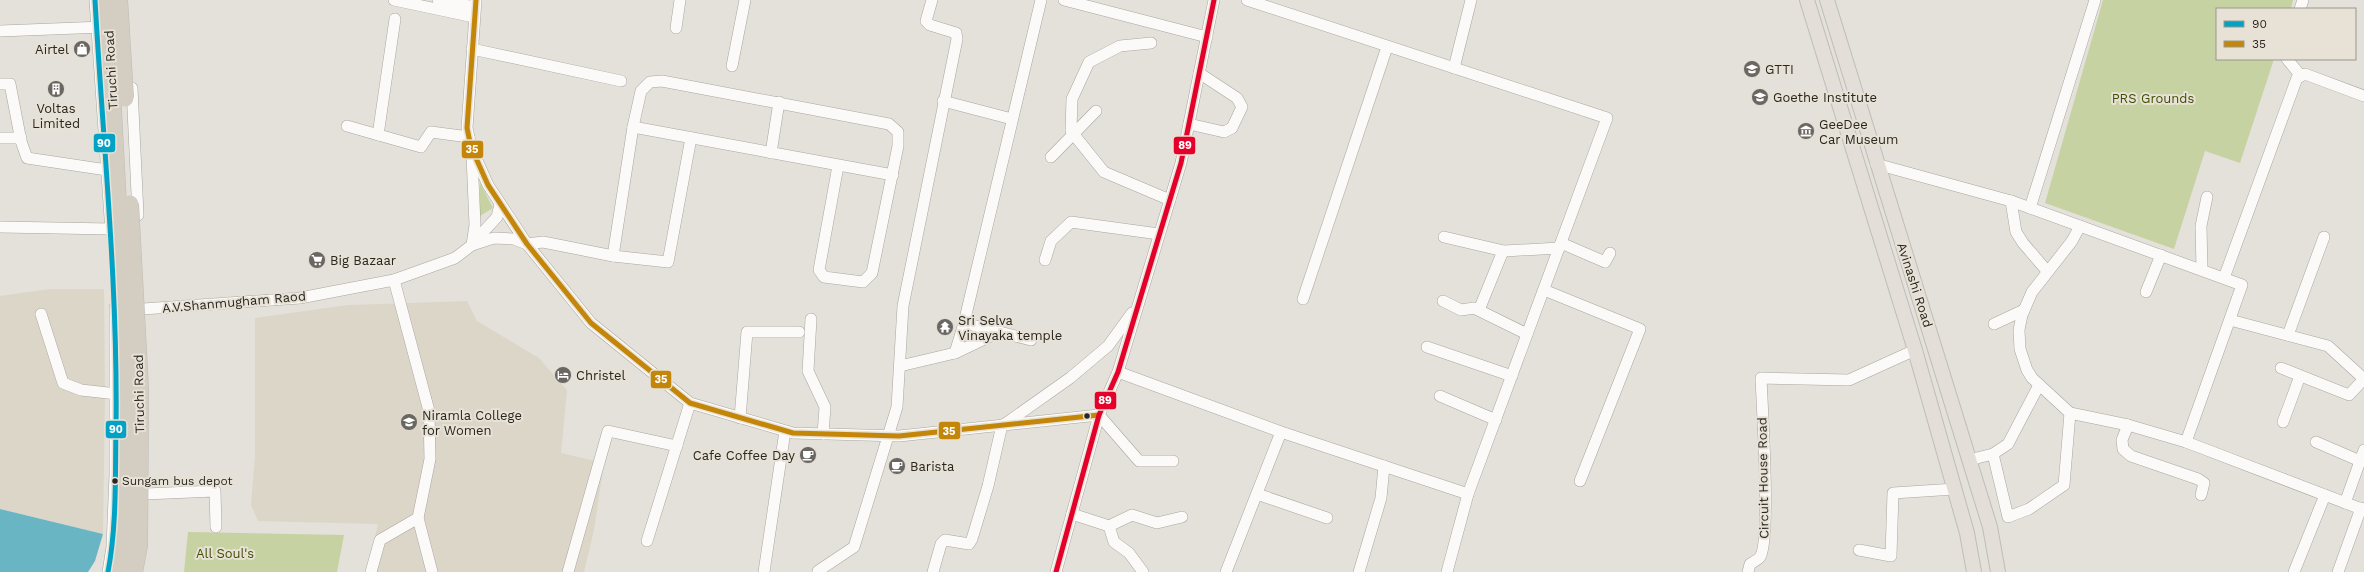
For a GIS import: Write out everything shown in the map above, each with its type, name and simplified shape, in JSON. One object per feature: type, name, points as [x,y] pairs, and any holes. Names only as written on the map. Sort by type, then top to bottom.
[{"type":"highway","name":"Tiruchi Road","points":[[107,0],[128,392],[124,546],[119,572]]},
{"type":"highway","name":"Tiruchi Road","points":[[119,0],[140,389],[138,545],[134,572]]},
{"type":"main road","name":"Avinashi Road","points":[[1807,0],[1915,350],[1967,533],[1974,572]]},
{"type":"main road","name":"Avinashi Road","points":[[1827,0],[1876,164],[1990,527],[1998,572]]},
{"type":"street","name":"Tiruchi Road","points":[[95,0],[116,308],[117,394],[113,533],[108,572]]},
{"type":"street","points":[[127,0],[143,309],[146,494],[140,572]]},
{"type":"street","points":[[394,0],[475,8]]},
{"type":"street","points":[[438,0],[460,2],[475,8]]},
{"type":"street","points":[[676,28],[680,0]]},
{"type":"street","points":[[732,66],[745,0]]},
{"type":"street","points":[[818,571],[854,547],[887,435],[897,407],[903,306],[956,33],[930,24],[926,21],[932,0]]},
{"type":"street","points":[[955,353],[964,323],[1041,0]]},
{"type":"street","points":[[1064,0],[1207,37]]},
{"type":"street","points":[[1056,572],[1099,415],[1118,372],[1136,307],[1181,163],[1214,0]]},
{"type":"street","points":[[1247,0],[1607,118],[1468,494],[1447,572]]},
{"type":"street","points":[[1454,68],[1472,0]]},
{"type":"street","points":[[2030,208],[2095,0]]},
{"type":"street","points":[[472,245],[475,225],[470,142],[467,128],[475,8]]},
{"type":"street","points":[[378,135],[395,19]]},
{"type":"street","points":[[0,31],[128,25]]},
{"type":"street","points":[[1150,43],[1120,46],[1089,62],[1072,99],[1072,131],[1104,172],[1170,200]]},
{"type":"street","points":[[1303,299],[1387,47]]},
{"type":"street","points":[[472,49],[621,81]]},
{"type":"street","points":[[2288,60],[2301,76]]},
{"type":"street","points":[[1189,124],[1224,132],[1232,128],[1242,107],[1238,98],[1199,73]]},
{"type":"street","points":[[2224,278],[2297,78],[2305,74],[2364,96]]},
{"type":"street","points":[[613,256],[641,91],[650,82],[662,81],[889,124],[898,132],[898,146],[893,174],[872,273],[863,282],[824,277],[819,270],[838,166]]},
{"type":"street","points":[[0,84],[10,84],[21,138],[27,158],[107,170]]},
{"type":"street","points":[[943,101],[1012,119]]},
{"type":"street","points":[[771,153],[779,102]]},
{"type":"street","points":[[1051,157],[1096,111]]},
{"type":"street","points":[[348,126],[421,147],[431,132],[470,142]]},
{"type":"street","points":[[634,127],[838,166],[893,174]]},
{"type":"street","points":[[0,138],[21,138]]},
{"type":"street","points":[[527,244],[543,242],[663,264],[668,262],[692,138]]},
{"type":"street","points":[[470,142],[488,185],[500,204],[527,244],[591,323],[690,403],[793,433],[823,434],[887,435],[1099,415]]},
{"type":"street","points":[[1876,164],[2011,201],[2242,285],[2186,442]]},
{"type":"street","points":[[2202,270],[2201,226],[2207,197]]},
{"type":"street","points":[[2011,201],[2016,232],[2023,244],[2048,271]]},
{"type":"street","points":[[472,245],[497,218],[500,204]]},
{"type":"street","points":[[1046,260],[1051,241],[1071,222],[1159,234]]},
{"type":"street","points":[[2080,226],[2072,241],[2032,292],[2024,310],[2019,330],[2020,349],[2027,370],[2039,385],[2070,413],[2128,425],[2186,442],[2362,509],[2338,572]]},
{"type":"street","points":[[0,227],[111,229]]},
{"type":"street","name":"A.V.Shanmugham Raod","points":[[143,309],[300,298],[394,280],[455,258],[472,245],[494,238],[504,237],[527,244]]},
{"type":"street","points":[[1444,237],[1503,251],[1560,246],[1605,262],[1610,253]]},
{"type":"street","points":[[2288,335],[2324,237]]},
{"type":"street","points":[[1479,310],[1503,251]]},
{"type":"street","points":[[2146,292],[2161,255]]},
{"type":"street","points":[[394,280],[429,411],[430,459],[418,518],[432,572]]},
{"type":"street","points":[[1544,290],[1640,329],[1580,481]]},
{"type":"street","points":[[1443,301],[1461,310],[1474,308],[1527,334]]},
{"type":"street","points":[[933,572],[941,544],[945,540],[968,544],[972,539],[988,486],[1003,425],[1070,378],[1108,346],[1136,307]]},
{"type":"street","points":[[1994,324],[2024,310]]},
{"type":"street","points":[[41,314],[63,383],[81,390],[117,394]]},
{"type":"street","points":[[811,319],[808,370],[825,407],[823,434]]},
{"type":"street","points":[[2230,320],[2328,346],[2364,379],[2348,395],[2281,368]]},
{"type":"street","points":[[964,323],[1031,340]]},
{"type":"street","points":[[740,418],[747,332],[799,332]]},
{"type":"street","points":[[900,366],[955,353],[999,332]]},
{"type":"street","points":[[1427,347],[1512,376]]},
{"type":"street","name":"Circuit House Road","points":[[1748,572],[1750,564],[1760,557],[1764,544],[1765,498],[1761,378],[1849,380],[1915,350]]},
{"type":"street","points":[[1118,372],[1281,432],[1468,494]]},
{"type":"street","points":[[2283,422],[2300,376]]},
{"type":"street","points":[[1969,460],[1993,454],[2008,444],[2039,385]]},
{"type":"street","points":[[1440,396],[1496,420]]},
{"type":"street","points":[[647,541],[690,403]]},
{"type":"street","points":[[1993,454],[2008,517],[2029,509],[2064,485],[2070,413]]},
{"type":"street","points":[[1099,415],[1139,461],[1173,461]]},
{"type":"street","points":[[2128,425],[2122,440],[2123,449],[2131,456],[2198,479],[2204,483],[2201,495]]},
{"type":"street","points":[[568,572],[608,431],[677,446]]},
{"type":"street","points":[[764,572],[785,431]]},
{"type":"street","points":[[1226,572],[1281,432]]},
{"type":"street","points":[[2316,442],[2360,461]]},
{"type":"street","points":[[2345,503],[2364,450]]},
{"type":"street","points":[[1359,572],[1381,498],[1384,466]]},
{"type":"street","points":[[1859,550],[1891,556],[1894,493],[1955,489]]},
{"type":"street","points":[[146,494],[215,491],[216,527]]},
{"type":"street","points":[[1257,494],[1327,518]]},
{"type":"street","points":[[2294,572],[2325,495]]},
{"type":"street","points":[[1072,514],[1108,526],[1132,515],[1157,523],[1182,517]]},
{"type":"street","points":[[371,572],[380,540],[418,518]]},
{"type":"street","points":[[1108,526],[1114,542],[1129,553],[1143,572]]},
{"type":"shaded area","points":[[50,289],[104,289],[105,395],[103,534],[0,509],[0,296]]},
{"type":"shaded area","name":"Niramla College for Women","points":[[467,301],[477,321],[539,358],[567,390],[561,453],[604,463],[594,530],[584,572],[367,572],[378,524],[258,521],[251,505],[255,457],[255,318],[348,305]]},
{"type":"green space","name":"PRS Grounds","points":[[2103,0],[2293,0],[2291,8],[2216,8],[2216,60],[2274,60],[2240,163],[2205,151],[2174,249],[2045,203]]},
{"type":"green space","points":[[480,183],[493,208],[480,216]]},
{"type":"green space","name":"All Soul's","points":[[188,532],[344,535],[337,572],[184,572]]},
{"type":"water","points":[[0,509],[103,534],[95,561],[88,572],[0,572]]},
{"type":"transit line","name":"90","points":[[95,0],[115,321],[115,500],[113,536],[108,572]]},
{"type":"transit line","name":"35","points":[[476,0],[467,128],[471,147],[488,185],[527,244],[591,323],[690,403],[793,433],[899,436],[1099,415]]},
{"type":"transit line","name":"89","points":[[1056,572],[1099,415],[1118,372],[1181,163],[1214,0]]},
{"type":"place","name":"Airtel","points":[[82,49]]},
{"type":"place","name":"GTTI","points":[[1752,69]]},
{"type":"place","name":"Voltas Limited","points":[[56,89]]},
{"type":"place","name":"Goethe Institute","points":[[1760,97]]},
{"type":"place","name":"GeeDee Car Museum","points":[[1806,131]]},
{"type":"place","name":"Big Bazaar","points":[[317,260]]},
{"type":"place","name":"Sri Selva Vinayaka temple","points":[[945,327]]},
{"type":"place","name":"Christel","points":[[563,375]]},
{"type":"place","name":"Niramla College for Women","points":[[409,422]]},
{"type":"place","name":"Cafe Coffee Day","points":[[808,455]]},
{"type":"place","name":"Barista","points":[[897,466]]},
{"type":"place","name":"Sungam bus depot","points":[[115,481]]}]
